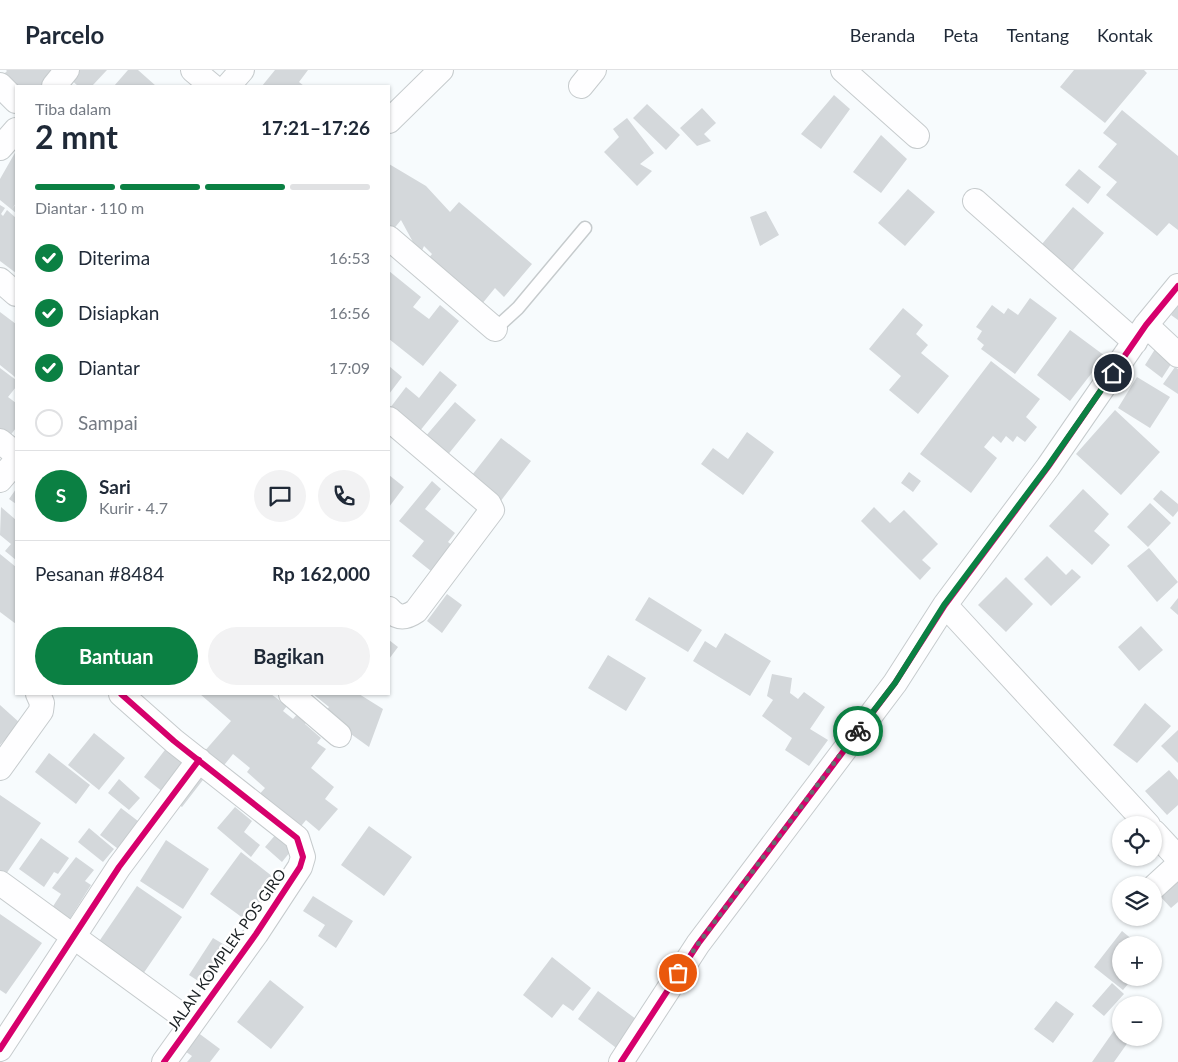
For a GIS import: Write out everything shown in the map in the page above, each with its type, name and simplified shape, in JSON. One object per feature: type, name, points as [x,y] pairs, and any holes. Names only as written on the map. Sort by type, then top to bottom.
[{"type":"street","points":[[55,85],[67,70]]},
{"type":"street","points":[[193,70],[211,85]]},
{"type":"street","points":[[229,85],[242,70]]},
{"type":"street","points":[[390,119],[441,70]]},
{"type":"street","points":[[843,70],[917,136]]},
{"type":"street","points":[[0,85],[15,100]]},
{"type":"street","points":[[0,148],[15,131]]},
{"type":"street","points":[[974,201],[1140,333],[1178,354]]},
{"type":"street","points":[[390,239],[495,329]]},
{"type":"street","points":[[0,280],[15,293]]},
{"type":"street","points":[[621,1062],[698,944],[895,683],[944,605],[1048,466],[1140,333],[1178,286]]},
{"type":"street","points":[[390,420],[489,504],[492,510],[416,610],[407,617],[400,617],[390,610]]},
{"type":"street","points":[[0,442],[15,453]]},
{"type":"street","points":[[0,480],[15,462]]},
{"type":"street","points":[[944,605],[1140,816]]},
{"type":"street","points":[[0,768],[41,711],[42,703],[38,695]]},
{"type":"street","name":"JALAN KOMPLEK POS GIRO","points":[[122,695],[296,838],[304,857],[300,867],[256,934],[164,1062]]},
{"type":"street","points":[[292,695],[339,735]]},
{"type":"street","points":[[0,1049],[72,936],[119,867],[199,760]]},
{"type":"street","points":[[1162,841],[1178,858]]},
{"type":"street","points":[[1162,880],[1178,865]]},
{"type":"street","points":[[0,883],[192,1023]]},
{"type":"lane","points":[[495,329],[518,308],[585,228]]},
{"type":"building","points":[[62,70],[43,85],[15,86],[0,83],[0,73],[3,75],[7,71]]},
{"type":"building","points":[[75,70],[107,70],[93,85],[77,85],[68,77]]},
{"type":"building","points":[[128,70],[138,70],[155,85],[115,85]]},
{"type":"building","points":[[275,70],[308,70],[299,82],[303,85],[263,85]]},
{"type":"building","points":[[1074,70],[1144,70],[1147,73],[1105,123],[1060,87]]},
{"type":"building","points":[[834,95],[850,109],[821,149],[801,134]]},
{"type":"building","points":[[647,104],[680,135],[666,150],[633,118]]},
{"type":"building","points":[[702,108],[716,123],[704,134],[711,141],[697,146],[680,128]]},
{"type":"building","points":[[1122,110],[1178,156],[1178,230],[1169,223],[1157,236],[1106,195],[1117,182],[1098,167],[1117,144],[1103,133]]},
{"type":"building","points":[[627,118],[654,153],[640,164],[652,171],[637,186],[604,152],[619,137],[613,129]]},
{"type":"building","points":[[881,135],[907,159],[881,193],[853,172]]},
{"type":"building","points":[[15,153],[15,204],[12,209],[15,205],[15,212],[0,200],[0,179]]},
{"type":"building","points":[[390,165],[426,186],[450,212],[459,202],[532,264],[504,297],[495,288],[477,310],[424,264],[432,254],[424,246],[420,255],[401,220],[392,231],[390,229]]},
{"type":"building","points":[[1079,169],[1101,187],[1088,204],[1065,185]]},
{"type":"building","points":[[908,189],[935,212],[905,246],[878,223]]},
{"type":"building","points":[[0,205],[5,208],[1,214],[3,216],[7,210],[15,217],[15,272],[0,261]]},
{"type":"building","points":[[1073,207],[1104,233],[1068,276],[1037,250]]},
{"type":"building","points":[[766,211],[779,235],[760,246],[750,217]]},
{"type":"building","points":[[390,272],[421,297],[413,307],[429,319],[440,305],[459,321],[423,366],[390,340]]},
{"type":"building","points":[[1030,298],[1057,318],[1015,374],[981,349],[984,345],[977,339],[982,331],[976,327],[992,305],[1004,314],[1008,308],[1018,315]]},
{"type":"building","points":[[1178,305],[1178,320],[1171,315]]},
{"type":"building","points":[[903,308],[923,325],[916,334],[928,345],[921,353],[949,376],[918,414],[889,390],[901,376],[869,349]]},
{"type":"building","points":[[0,312],[15,323],[15,377],[0,365]]},
{"type":"building","points":[[1070,330],[1105,356],[1070,401],[1037,375]]},
{"type":"building","points":[[1157,346],[1175,358],[1162,378],[1145,365]]},
{"type":"building","points":[[991,361],[1040,399],[1026,417],[1037,427],[1025,442],[1017,436],[1013,442],[1006,436],[1001,443],[993,436],[984,447],[997,458],[971,493],[920,454]]},
{"type":"building","points":[[390,367],[402,377],[390,393]]},
{"type":"building","points":[[1175,367],[1178,369],[1178,394],[1163,384]]},
{"type":"building","points":[[0,368],[15,379],[15,388],[8,397],[15,402],[15,429],[6,441],[0,437]]},
{"type":"building","points":[[440,371],[457,385],[419,432],[390,408],[406,387],[419,398]]},
{"type":"building","points":[[1137,377],[1170,397],[1150,428],[1118,408]]},
{"type":"building","points":[[455,402],[476,420],[446,457],[425,437]]},
{"type":"building","points":[[1115,410],[1160,452],[1121,495],[1076,454]]},
{"type":"building","points":[[747,432],[774,452],[743,495],[701,464],[713,448],[728,459]]},
{"type":"building","points":[[501,438],[531,461],[500,502],[469,479]]},
{"type":"building","points":[[909,472],[921,481],[913,492],[901,483]]},
{"type":"building","points":[[390,476],[404,487],[390,506]]},
{"type":"building","points":[[432,481],[441,489],[425,509],[455,533],[448,542],[457,549],[436,575],[412,556],[424,541],[399,521]]},
{"type":"building","points":[[1083,489],[1109,514],[1094,531],[1110,545],[1092,565],[1049,526]]},
{"type":"building","points":[[15,490],[15,503],[9,499]]},
{"type":"building","points":[[1161,490],[1178,504],[1178,511],[1173,517],[1153,499]]},
{"type":"building","points":[[1150,503],[1171,523],[1148,547],[1127,527]]},
{"type":"building","points":[[1,507],[15,519],[15,559],[5,551],[11,544],[0,535]]},
{"type":"building","points":[[874,507],[890,523],[904,510],[938,544],[922,560],[931,568],[920,580],[861,521]]},
{"type":"building","points":[[1149,548],[1178,582],[1157,602],[1127,566]]},
{"type":"building","points":[[0,554],[15,566],[15,623],[0,612]]},
{"type":"building","points":[[1047,556],[1066,575],[1072,569],[1081,577],[1051,606],[1024,579]]},
{"type":"building","points":[[1006,577],[1033,604],[1006,632],[978,605]]},
{"type":"building","points":[[447,594],[462,605],[442,633],[427,621]]},
{"type":"building","points":[[649,597],[702,630],[688,652],[635,620]]},
{"type":"building","points":[[1178,598],[1178,615],[1170,608]]},
{"type":"building","points":[[1141,626],[1163,650],[1139,671],[1118,647]]},
{"type":"building","points":[[725,633],[771,661],[750,696],[693,661],[705,641],[716,648]]},
{"type":"building","points":[[390,641],[398,647],[390,658]]},
{"type":"building","points":[[608,655],[646,678],[626,711],[588,688]]},
{"type":"building","points":[[772,674],[792,678],[790,693],[798,699],[804,692],[825,707],[810,729],[828,740],[809,766],[785,750],[792,738],[762,716],[773,700],[767,696]]},
{"type":"building","points":[[201,695],[272,695],[287,706],[283,711],[293,719],[300,711],[309,718],[305,724],[321,738],[317,743],[326,749],[311,768],[334,787],[325,799],[338,809],[319,831],[306,820],[297,831],[256,798],[265,788],[247,772],[250,768],[233,754],[221,769],[203,753],[231,721]]},
{"type":"building","points":[[314,695],[361,695],[383,709],[369,747],[323,714],[329,707]]},
{"type":"building","points":[[1145,703],[1171,726],[1137,763],[1113,745]]},
{"type":"building","points":[[0,705],[20,723],[0,745]]},
{"type":"building","points":[[1178,730],[1178,763],[1161,746]]},
{"type":"building","points":[[94,733],[125,758],[99,790],[68,765]]},
{"type":"building","points":[[168,746],[206,776],[182,807],[144,777]]},
{"type":"building","points":[[49,753],[90,785],[76,804],[35,772]]},
{"type":"building","points":[[1169,770],[1178,780],[1178,805],[1167,815],[1145,791]]},
{"type":"building","points":[[119,779],[140,798],[129,810],[108,793]]},
{"type":"building","points":[[0,795],[41,823],[4,877],[0,874]]},
{"type":"building","points":[[235,807],[252,821],[244,832],[260,845],[251,857],[217,828]]},
{"type":"building","points":[[121,808],[151,831],[130,858],[100,835]]},
{"type":"building","points":[[369,826],[412,857],[384,896],[341,865]]},
{"type":"building","points":[[89,828],[114,849],[103,862],[78,842]]},
{"type":"building","points":[[277,833],[294,847],[282,862],[265,847]]},
{"type":"building","points":[[41,838],[69,858],[58,874],[54,872],[44,887],[19,869]]},
{"type":"building","points":[[166,840],[209,869],[183,909],[140,881]]},
{"type":"building","points":[[241,852],[277,880],[247,921],[210,894]]},
{"type":"building","points":[[76,857],[94,870],[85,881],[91,885],[66,925],[48,914],[61,894],[52,888]]},
{"type":"building","points":[[1178,877],[1178,902],[1171,908],[1162,898],[1162,891]]},
{"type":"building","points":[[137,886],[182,917],[143,974],[98,943]]},
{"type":"building","points":[[313,896],[353,921],[336,948],[318,936],[325,925],[303,911]]},
{"type":"building","points":[[0,914],[42,943],[6,994],[0,990]]},
{"type":"building","points":[[1122,931],[1128,936],[1118,936]]},
{"type":"building","points":[[213,938],[233,950],[209,988],[189,975]]},
{"type":"building","points":[[1112,944],[1112,981],[1094,967]]},
{"type":"building","points":[[552,957],[591,988],[573,1011],[563,1004],[552,1018],[523,995]]},
{"type":"building","points":[[270,980],[304,1007],[271,1049],[237,1022]]},
{"type":"building","points":[[1112,983],[1112,986],[1115,986],[1124,994],[1122,996],[1112,996],[1112,1007],[1104,1016],[1092,1006]]},
{"type":"building","points":[[1118,986],[1126,986],[1123,990]]},
{"type":"building","points":[[598,991],[640,1022],[619,1050],[578,1019]]},
{"type":"building","points":[[1056,1001],[1074,1014],[1053,1043],[1034,1029]]},
{"type":"building","points":[[189,1026],[220,1049],[210,1062],[187,1062],[192,1056],[176,1045]]},
{"type":"building","points":[[1112,1033],[1112,1046],[1125,1046],[1114,1062],[1092,1062]]},
{"type":"cycle path","points":[[621,1062],[698,944],[895,683],[945,605],[1048,467],[1146,325],[1178,286]]},
{"type":"cycle path","points":[[122,695],[174,741],[297,838],[303,857],[300,867],[256,934],[164,1062]]},
{"type":"cycle path","points":[[0,1049],[119,867],[199,760]]},
{"type":"way so far","points":[[678,973],[858,731]]},
{"type":"route","points":[[858,731],[895,683],[944,605],[1048,466],[1113,373]]}]
